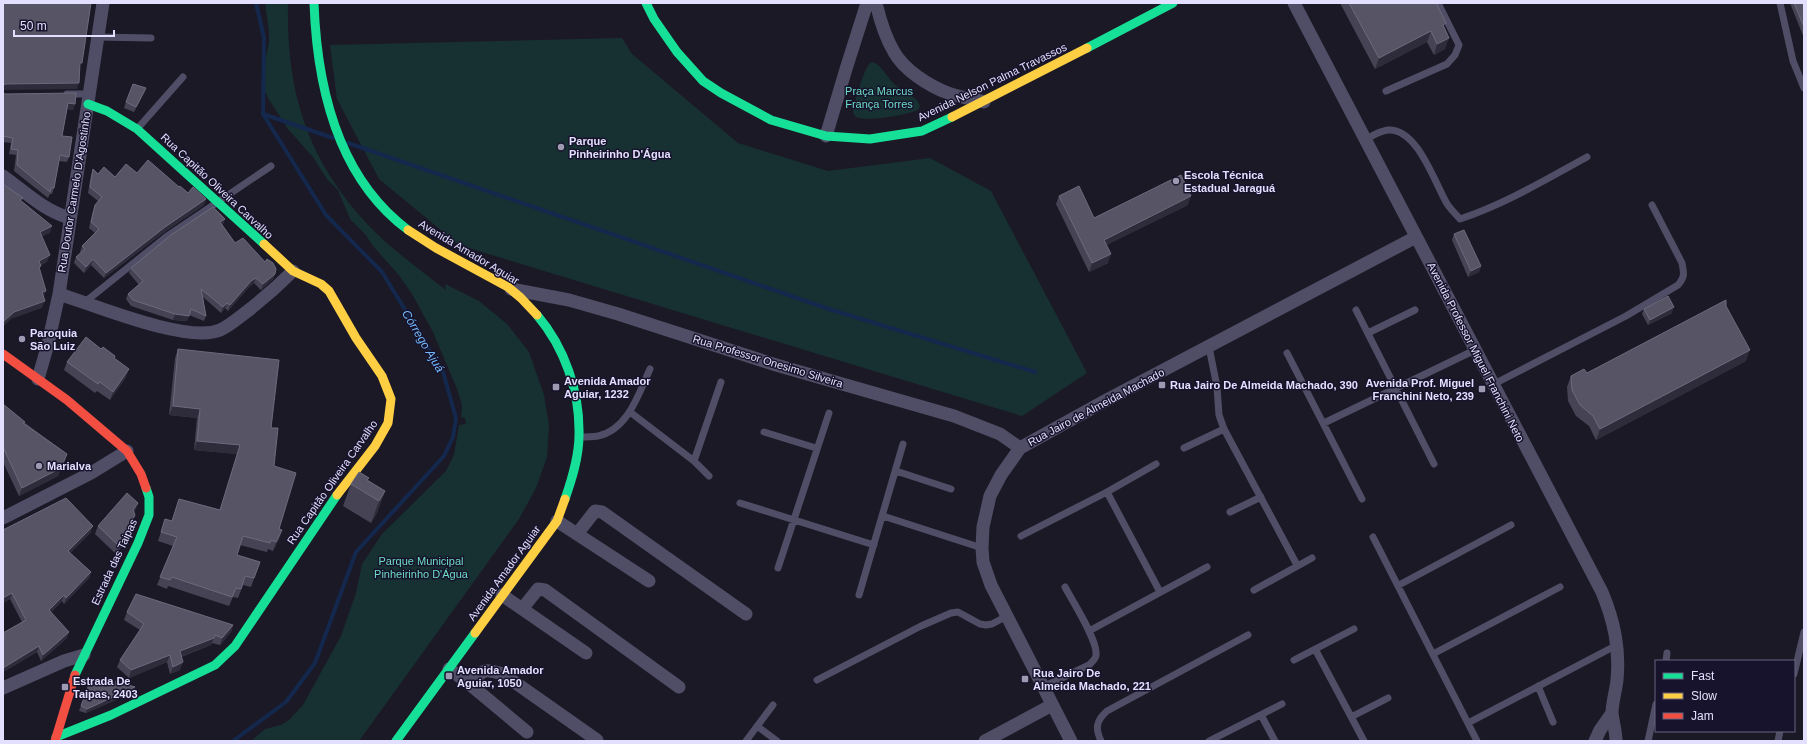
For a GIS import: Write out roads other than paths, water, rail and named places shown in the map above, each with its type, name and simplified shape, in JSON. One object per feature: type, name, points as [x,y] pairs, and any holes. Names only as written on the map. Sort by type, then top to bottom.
[{"type":"street","name":"Rua Doutor Carmelo D'Agostinho","points":[[38,379],[48,344],[58,294],[103,3]]},
{"type":"street","name":"Avenida Amador Aguiar","points":[[314,3],[317,53],[323,87],[333,126],[346,159],[366,188],[392,218],[421,239],[510,289],[540,317],[555,339],[567,366],[576,394],[579,438],[569,490],[557,521],[396,741]]},
{"type":"street","name":"Avenida Nelson Palma Travassos","points":[[646,3],[654,19],[677,52],[703,81],[740,105],[771,120],[826,136],[870,139],[922,131],[984,102],[1173,3]]},
{"type":"street","points":[[826,136],[846,68],[868,3]]},
{"type":"street","points":[[876,3],[881,22],[891,48],[911,71],[947,93],[984,102]]},
{"type":"street","name":"Avenida Professor Miguel Franchini Neto","points":[[1294,3],[1492,385],[1602,592],[1612,615],[1617,646],[1617,678],[1612,713]]},
{"type":"street","name":"Rua Capitão Oliveira Carvalho","points":[[55,739],[111,715],[215,665],[225,657],[235,646],[266,598],[348,479],[383,434],[388,423],[391,399],[382,376],[356,338],[329,291],[321,284],[293,271],[137,130],[88,99]]},
{"type":"street","points":[[3,176],[47,209],[58,215],[70,218]]},
{"type":"street","name":"Rua Jairo de Almeida Machado","points":[[1071,741],[991,585],[983,562],[983,527],[990,496],[1001,475],[1020,448],[1416,237]]},
{"type":"street","points":[[58,294],[156,326],[207,333],[220,330],[230,324],[272,292],[293,271]]},
{"type":"street","name":"Rua Professor Onesimo Silveira","points":[[510,289],[569,300],[611,312],[776,365],[954,416],[1000,434],[1020,448]]},
{"type":"street","name":"Estrada das Taipas","points":[[3,354],[67,400],[127,451],[141,474],[149,497],[149,515],[138,543],[76,671],[55,739]]},
{"type":"street","points":[[3,518],[91,473],[127,451]]},
{"type":"street","points":[[577,534],[595,511],[602,512],[746,614]]},
{"type":"street","points":[[557,521],[649,581]]},
{"type":"street","points":[[522,609],[538,589],[545,590],[679,687]]},
{"type":"street","points":[[502,595],[586,654]]},
{"type":"street","points":[[3,688],[64,661],[84,655]]},
{"type":"street","points":[[448,669],[467,682],[528,732]]},
{"type":"street","points":[[467,682],[472,680],[480,672],[488,669],[503,674],[596,740]]},
{"type":"street","points":[[985,741],[1052,705]]},
{"type":"street","points":[[1595,741],[1600,730],[1612,713]]},
{"type":"street","points":[[1612,713],[1616,727],[1616,741]]},
{"type":"lane","points":[[1386,92],[1447,64],[1455,55],[1459,45],[1455,34],[1438,3]]},
{"type":"lane","points":[[1780,3],[1793,61],[1804,88]]},
{"type":"lane","points":[[97,37],[151,38]]},
{"type":"lane","points":[[137,130],[183,77]]},
{"type":"lane","points":[[62,94],[88,99]]},
{"type":"lane","points":[[1365,140],[1378,133],[1389,130],[1400,132],[1410,139],[1421,153],[1447,203],[1460,218],[1495,206],[1587,157]]},
{"type":"lane","points":[[85,302],[157,244],[270,166]]},
{"type":"lane","points":[[1492,385],[1626,316],[1678,285],[1683,279],[1684,273],[1682,263],[1652,205]]},
{"type":"lane","points":[[1356,310],[1434,464]]},
{"type":"lane","points":[[1368,333],[1415,310]]},
{"type":"lane","points":[[1209,346],[1217,387],[1219,415],[1224,429],[1297,565]]},
{"type":"lane","points":[[1324,423],[1475,350]]},
{"type":"lane","points":[[1286,353],[1324,423],[1362,499]]},
{"type":"lane","points":[[579,438],[598,436],[608,433],[617,426],[630,412],[650,369]]},
{"type":"lane","points":[[694,461],[721,382]]},
{"type":"lane","points":[[630,412],[694,461],[709,476]]},
{"type":"lane","points":[[778,568],[816,448],[829,413]]},
{"type":"lane","points":[[1184,448],[1224,429]]},
{"type":"lane","points":[[764,432],[816,448]]},
{"type":"lane","points":[[858,595],[904,444]]},
{"type":"lane","points":[[1021,536],[1107,492],[1156,464]]},
{"type":"lane","points":[[896,472],[951,488]]},
{"type":"lane","points":[[1107,492],[1160,592]]},
{"type":"lane","points":[[1230,512],[1261,497]]},
{"type":"lane","points":[[740,503],[874,545]]},
{"type":"lane","points":[[883,516],[982,548]]},
{"type":"lane","points":[[1399,585],[1511,526]]},
{"type":"lane","points":[[1374,537],[1477,741]]},
{"type":"lane","points":[[1254,590],[1312,558]]},
{"type":"lane","points":[[1089,631],[1207,567]]},
{"type":"lane","points":[[1043,687],[1089,665],[1095,659],[1096,649],[1089,631],[1065,587]]},
{"type":"lane","points":[[1434,654],[1560,587]]},
{"type":"lane","points":[[817,680],[921,626],[951,613],[958,612],[980,624],[992,624],[1007,616]]},
{"type":"lane","points":[[1294,660],[1354,629]]},
{"type":"lane","points":[[1795,670],[1804,632]]},
{"type":"lane","points":[[1101,741],[1096,730],[1097,724],[1100,717],[1107,711],[1248,634]]},
{"type":"lane","points":[[1468,723],[1617,646]]},
{"type":"lane","points":[[1315,649],[1364,741]]},
{"type":"lane","points":[[1666,660],[1668,653]]},
{"type":"lane","points":[[1538,686],[1553,722]]},
{"type":"lane","points":[[1351,717],[1388,698]]},
{"type":"lane","points":[[1209,741],[1282,704]]},
{"type":"lane","points":[[746,741],[773,705]]},
{"type":"lane","points":[[1648,741],[1655,709]]},
{"type":"lane","points":[[1261,715],[1275,741]]},
{"type":"lane","points":[[757,726],[777,741]]},
{"type":"waterway","name":"Córrego Ajuá","points":[[233,741],[286,702],[315,663],[356,552],[444,456],[453,437],[456,418],[443,372],[382,272],[326,215],[263,114],[264,38],[256,3]]},
{"type":"waterway","points":[[263,114],[333,138]]},
{"type":"waterway","points":[[348,143],[832,310],[1035,372]]},
{"type":"place","name":"Parque Pinheirinho D'Água","points":[[561,147]]},
{"type":"place","name":"Escola Técnica Estadual Jaraguá","points":[[1176,181]]},
{"type":"place","name":"Paroquia São Luiz","points":[[22,339]]},
{"type":"place","name":"Rua Jairo De Almeida Machado, 390","points":[[1162,385]]},
{"type":"place","name":"Avenida Amador Aguiar, 1232","points":[[556,387]]},
{"type":"place","name":"Avenida Prof. Miguel Franchini Neto, 239","points":[[1482,389]]},
{"type":"place","name":"Marialva","points":[[39,466]]},
{"type":"place","name":"Avenida Amador Aguiar, 1050","points":[[449,676]]},
{"type":"place","name":"Rua Jairo De Almeida Machado, 221","points":[[1025,679]]},
{"type":"place","name":"Estrada De Taipas, 2403","points":[[65,687]]},
{"type":"park label","name":"Praça Marcus França Torres","points":[[879,97]]},
{"type":"park label","name":"Parque Municipal Pinheirinho D'Água","points":[[421,567]]}]
